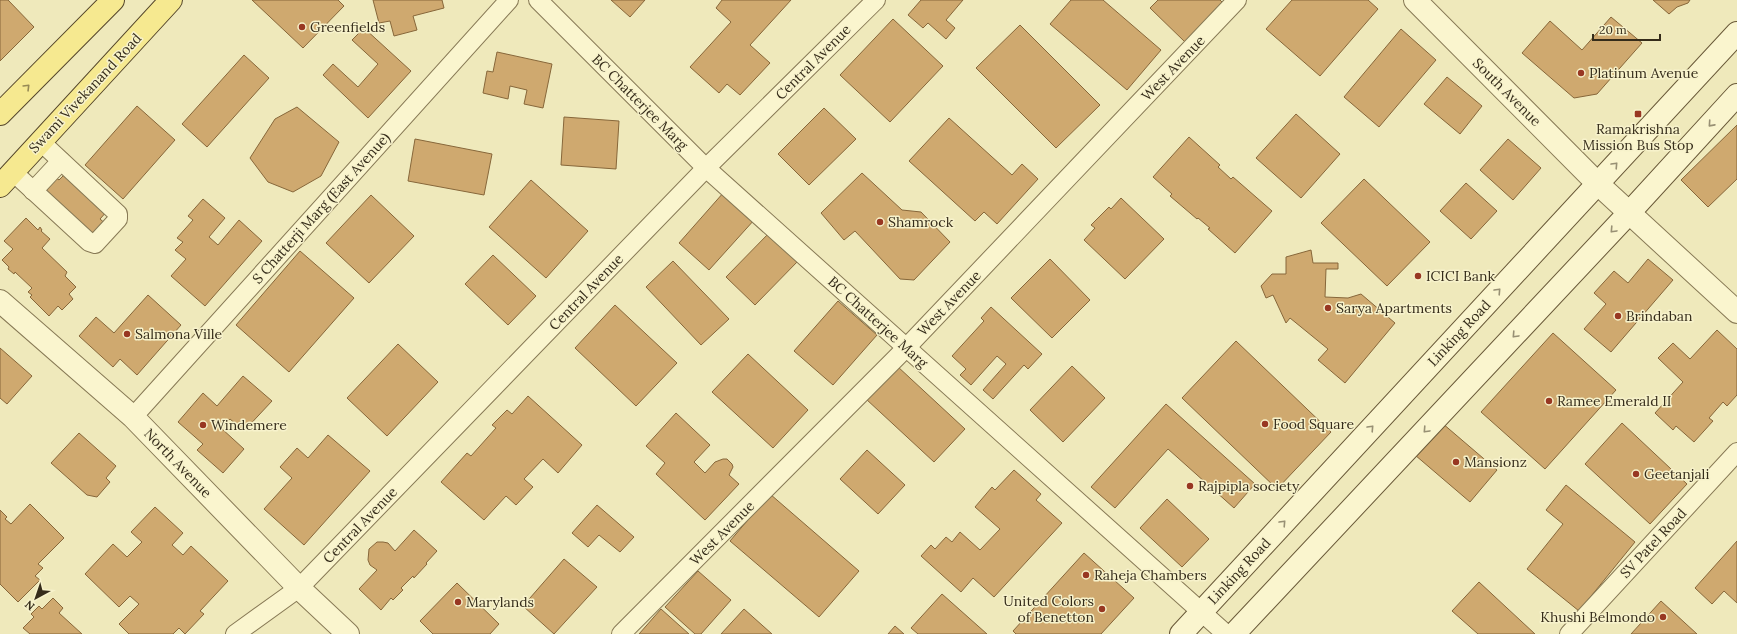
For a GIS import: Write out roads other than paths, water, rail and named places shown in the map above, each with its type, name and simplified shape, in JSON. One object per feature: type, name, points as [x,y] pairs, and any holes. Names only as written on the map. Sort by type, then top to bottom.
[{"type":"main road","points":[[0,114],[113,0]]},
{"type":"main road","name":"Swami Vivekanand Road","points":[[6,179],[171,0]]},
{"type":"main road","name":"South Avenue","points":[[1415,0],[1598,184],[1737,312]]},
{"type":"main road","name":"Linking Road","points":[[1180,634],[1737,33]]},
{"type":"main road","points":[[1234,634],[1629,213],[1737,95]]},
{"type":"main road","name":"North Avenue","points":[[0,301],[133,417],[299,588],[348,634]]},
{"type":"street","name":"S Chatterji Marg (East Avenue)","points":[[133,417],[509,0]]},
{"type":"street","name":"BC Chatterjee Marg","points":[[538,0],[706,168],[1226,634]]},
{"type":"street","name":"Central Avenue","points":[[234,634],[299,588],[706,168],[876,0]]},
{"type":"street","name":"West Avenue","points":[[621,634],[906,348],[1237,0]]},
{"type":"street","points":[[6,179],[33,191],[90,244],[95,244],[118,219],[118,214],[41,142]]},
{"type":"street","points":[[33,191],[61,160]]},
{"type":"street","name":"SV Patel Road","points":[[1569,634],[1737,452]]},
{"type":"place","name":"Greenfields","points":[[302,27]]},
{"type":"place","name":"Platinum Avenue","points":[[1581,73]]},
{"type":"place","name":"Ramakrishna Mission Bus Stop","points":[[1638,114]]},
{"type":"place","name":"Shamrock","points":[[880,222]]},
{"type":"place","name":"ICICI Bank","points":[[1418,276]]},
{"type":"place","name":"Sarya Apartments","points":[[1328,308]]},
{"type":"place","name":"Brindaban","points":[[1618,316]]},
{"type":"place","name":"Salmona Ville","points":[[127,334]]},
{"type":"place","name":"Ramee Emerald II","points":[[1549,401]]},
{"type":"place","name":"Food Square","points":[[1265,424]]},
{"type":"place","name":"Windemere","points":[[203,425]]},
{"type":"place","name":"Mansionz","points":[[1456,462]]},
{"type":"place","name":"Geetanjali","points":[[1636,474]]},
{"type":"place","name":"Rajpipla society","points":[[1190,486]]},
{"type":"place","name":"Raheja Chambers","points":[[1086,575]]},
{"type":"place","name":"Marylands","points":[[458,602]]},
{"type":"place","name":"United Colors of Benetton","points":[[1102,609]]},
{"type":"place","name":"Khushi Belmondo","points":[[1663,617]]}]
